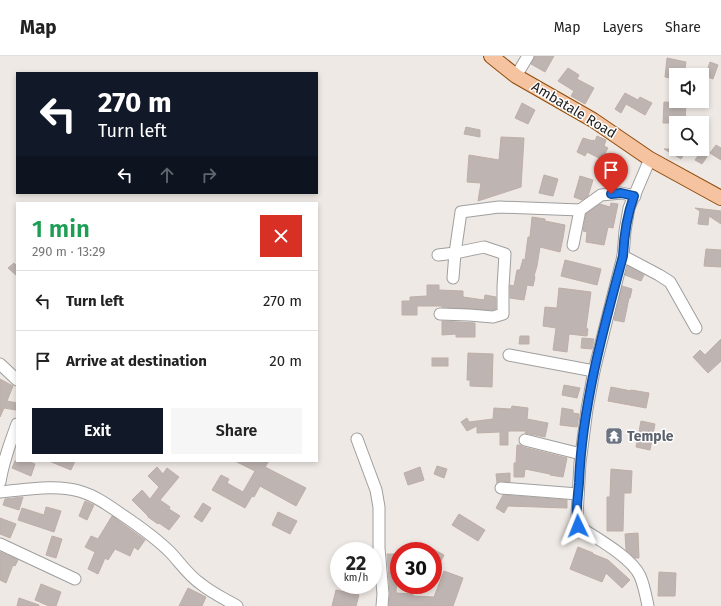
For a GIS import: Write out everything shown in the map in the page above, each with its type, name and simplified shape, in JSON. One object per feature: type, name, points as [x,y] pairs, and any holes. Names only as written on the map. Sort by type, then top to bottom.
[{"type":"main road","name":"Ambatale Road","points":[[491,56],[516,76],[593,120],[650,159],[721,198]]},
{"type":"street","points":[[516,76],[528,56]]},
{"type":"street","points":[[648,606],[640,577],[634,566],[600,540],[578,526],[577,516],[581,454],[594,371],[623,256],[625,230],[629,208],[650,159]]},
{"type":"street","points":[[454,278],[455,253],[461,212],[499,207],[580,210],[601,195],[621,193],[634,196]]},
{"type":"street","points":[[573,245],[580,210]]},
{"type":"street","points":[[438,254],[455,253],[484,247],[505,254],[503,314],[493,317],[440,314]]},
{"type":"street","points":[[623,256],[670,282],[696,328]]},
{"type":"street","points":[[510,355],[594,371]]},
{"type":"street","points":[[0,364],[16,379]]},
{"type":"street","points":[[0,482],[10,442],[16,427]]},
{"type":"street","points":[[357,439],[376,490],[379,507],[379,548],[383,594],[382,606]]},
{"type":"street","points":[[526,440],[581,454]]},
{"type":"street","points":[[0,492],[44,488],[66,489],[79,491],[90,495],[141,527],[171,553],[201,584],[237,606]]},
{"type":"street","points":[[502,488],[578,494]]},
{"type":"street","points":[[0,544],[75,579]]},
{"type":"building","points":[[535,56],[554,56],[545,72],[531,64]]},
{"type":"building","points":[[667,58],[686,62],[685,68],[669,68],[669,78],[665,77]]},
{"type":"building","points":[[710,62],[718,65],[713,79],[709,78],[708,68]]},
{"type":"building","points":[[568,68],[579,75],[577,79],[594,88],[585,104],[571,96],[574,91],[558,81]]},
{"type":"building","points":[[625,93],[638,100],[640,97],[652,103],[645,115],[626,104],[621,113],[615,109]]},
{"type":"building","points":[[664,102],[669,102],[669,108],[686,108],[685,116],[669,116],[669,123],[663,123]]},
{"type":"building","points":[[522,103],[535,110],[528,124],[515,118]]},
{"type":"building","points":[[466,127],[480,130],[480,137],[464,134]]},
{"type":"building","points":[[597,136],[606,140],[604,146],[608,148],[605,153],[627,165],[615,186],[602,179],[611,164],[587,152],[585,156],[577,152],[583,138],[595,141]]},
{"type":"building","points":[[501,137],[524,138],[521,187],[478,201],[481,183],[467,182],[469,155],[499,160]]},
{"type":"building","points":[[716,145],[721,148],[721,160],[710,153]]},
{"type":"building","points":[[676,156],[683,156],[681,159]]},
{"type":"building","points":[[698,156],[707,156],[702,164],[695,160]]},
{"type":"building","points":[[544,175],[558,179],[553,196],[539,193]]},
{"type":"building","points":[[580,176],[593,180],[588,196],[582,200],[574,197]]},
{"type":"building","points":[[611,203],[618,204],[613,228],[608,227],[604,245],[586,242],[587,232],[583,231],[586,214],[600,204],[610,207]]},
{"type":"building","points":[[695,208],[721,211],[721,224],[709,216],[708,225],[698,224],[700,211]]},
{"type":"building","points":[[532,217],[565,225],[560,252],[540,247],[533,286],[527,285],[524,300],[510,298],[510,285],[514,286],[517,270],[520,270],[523,259],[525,260],[528,237],[530,237]]},
{"type":"building","points":[[706,249],[721,250],[721,267],[704,266]]},
{"type":"building","points":[[565,260],[601,269],[597,285],[561,276]]},
{"type":"building","points":[[14,263],[16,265],[16,275],[8,268]]},
{"type":"building","points":[[628,266],[644,275],[641,281],[625,275]]},
{"type":"building","points":[[427,285],[439,285],[439,290],[463,291],[463,297],[484,300],[485,295],[496,297],[496,309],[417,306],[417,315],[402,315],[402,301],[410,301],[410,297],[427,296]]},
{"type":"building","points":[[622,286],[632,289],[624,322],[614,320]]},
{"type":"building","points":[[559,288],[591,292],[586,328],[588,329],[587,336],[569,334],[567,352],[553,350],[556,328],[543,326],[545,307],[557,308]]},
{"type":"building","points":[[442,321],[475,323],[475,337],[456,337],[456,334],[442,335]]},
{"type":"building","points":[[520,336],[529,336],[529,344],[519,344]]},
{"type":"building","points":[[582,338],[594,339],[592,349],[581,348]]},
{"type":"building","points":[[721,339],[721,361],[708,373],[693,357],[700,350],[705,355]]},
{"type":"building","points":[[468,353],[493,354],[492,387],[470,386],[470,380],[467,380]]},
{"type":"building","points":[[432,358],[448,358],[448,366],[432,366]]},
{"type":"building","points":[[0,379],[13,386],[7,401],[16,403],[16,410],[4,408],[0,417]]},
{"type":"building","points":[[564,385],[580,388],[577,398],[562,395]]},
{"type":"building","points":[[611,387],[649,393],[646,408],[608,401]]},
{"type":"building","points":[[512,406],[528,408],[527,419],[548,423],[545,437],[525,433],[526,431],[508,431],[508,445],[500,445],[500,432],[477,433],[477,426],[467,431],[461,422],[467,418],[469,422],[493,419],[494,408],[511,409]]},
{"type":"building","points":[[562,408],[573,410],[573,413],[579,414],[577,427],[560,425]]},
{"type":"building","points":[[641,421],[655,424],[650,450],[636,447]]},
{"type":"building","points":[[517,445],[567,458],[563,477],[525,469],[524,477],[514,477],[514,463],[516,463]]},
{"type":"building","points":[[15,461],[30,462],[35,464],[31,476],[12,468]]},
{"type":"building","points":[[51,462],[75,462],[71,470]]},
{"type":"building","points":[[237,462],[268,462],[265,467],[306,488],[296,506],[260,486],[254,497],[252,496],[245,508],[212,490],[221,475],[229,479],[227,483],[243,492],[255,471]]},
{"type":"building","points":[[437,466],[447,469],[444,478],[434,474]]},
{"type":"building","points":[[157,467],[163,474],[167,468],[179,477],[160,500],[170,507],[169,509],[180,516],[169,530],[148,517],[132,500],[142,490],[150,499],[159,487],[148,476]]},
{"type":"building","points":[[420,467],[424,480],[408,485],[404,473]]},
{"type":"building","points":[[611,469],[632,471],[631,493],[624,493],[623,531],[607,531],[607,497],[610,497]]},
{"type":"building","points":[[510,473],[510,482],[501,481],[497,483],[496,474]]},
{"type":"building","points":[[503,495],[567,500],[567,508],[508,506],[504,513],[496,508]]},
{"type":"building","points":[[23,497],[19,510],[3,505],[5,499]]},
{"type":"building","points":[[85,501],[94,505],[87,520],[79,516]]},
{"type":"building","points":[[203,503],[211,508],[202,522],[194,517]]},
{"type":"building","points":[[46,507],[61,511],[54,532],[18,520],[22,508],[44,515]]},
{"type":"building","points":[[278,512],[297,521],[290,534],[272,525]]},
{"type":"building","points":[[459,514],[485,530],[478,541],[452,525]]},
{"type":"building","points":[[112,516],[145,540],[138,550],[134,547],[130,556],[115,549],[108,560],[105,558],[98,574],[88,569],[95,552],[85,547],[91,536],[98,539]]},
{"type":"building","points":[[0,518],[16,524],[10,538],[0,534]]},
{"type":"building","points":[[638,533],[639,558],[635,558],[626,550],[625,534]]},
{"type":"building","points":[[52,536],[62,539],[56,558],[46,555]]},
{"type":"building","points":[[578,547],[608,560],[630,580],[622,588],[606,573],[602,582],[570,569]]},
{"type":"building","points":[[0,552],[18,560],[15,566],[13,565],[6,583],[0,580]]},
{"type":"building","points":[[387,554],[390,554],[390,594]]},
{"type":"building","points":[[444,571],[463,578],[453,606],[389,606],[390,594],[413,594],[413,596],[434,597],[435,594],[442,594],[442,576]]},
{"type":"building","points":[[659,572],[676,573],[675,596],[658,596]]},
{"type":"building","points":[[41,584],[61,592],[56,606],[49,606],[35,600]]},
{"type":"building","points":[[188,588],[206,597],[202,606],[179,606]]},
{"type":"building","points":[[335,594],[359,595],[356,606],[332,606]]},
{"type":"building","points":[[19,598],[39,605],[39,606],[17,606]]},
{"type":"place","name":"Temple","points":[[614,436]]},
{"type":"route","points":[[578,526],[577,516],[580,463],[587,409],[594,371],[623,256],[625,230],[629,208],[634,196],[621,193],[611,194]]}]
